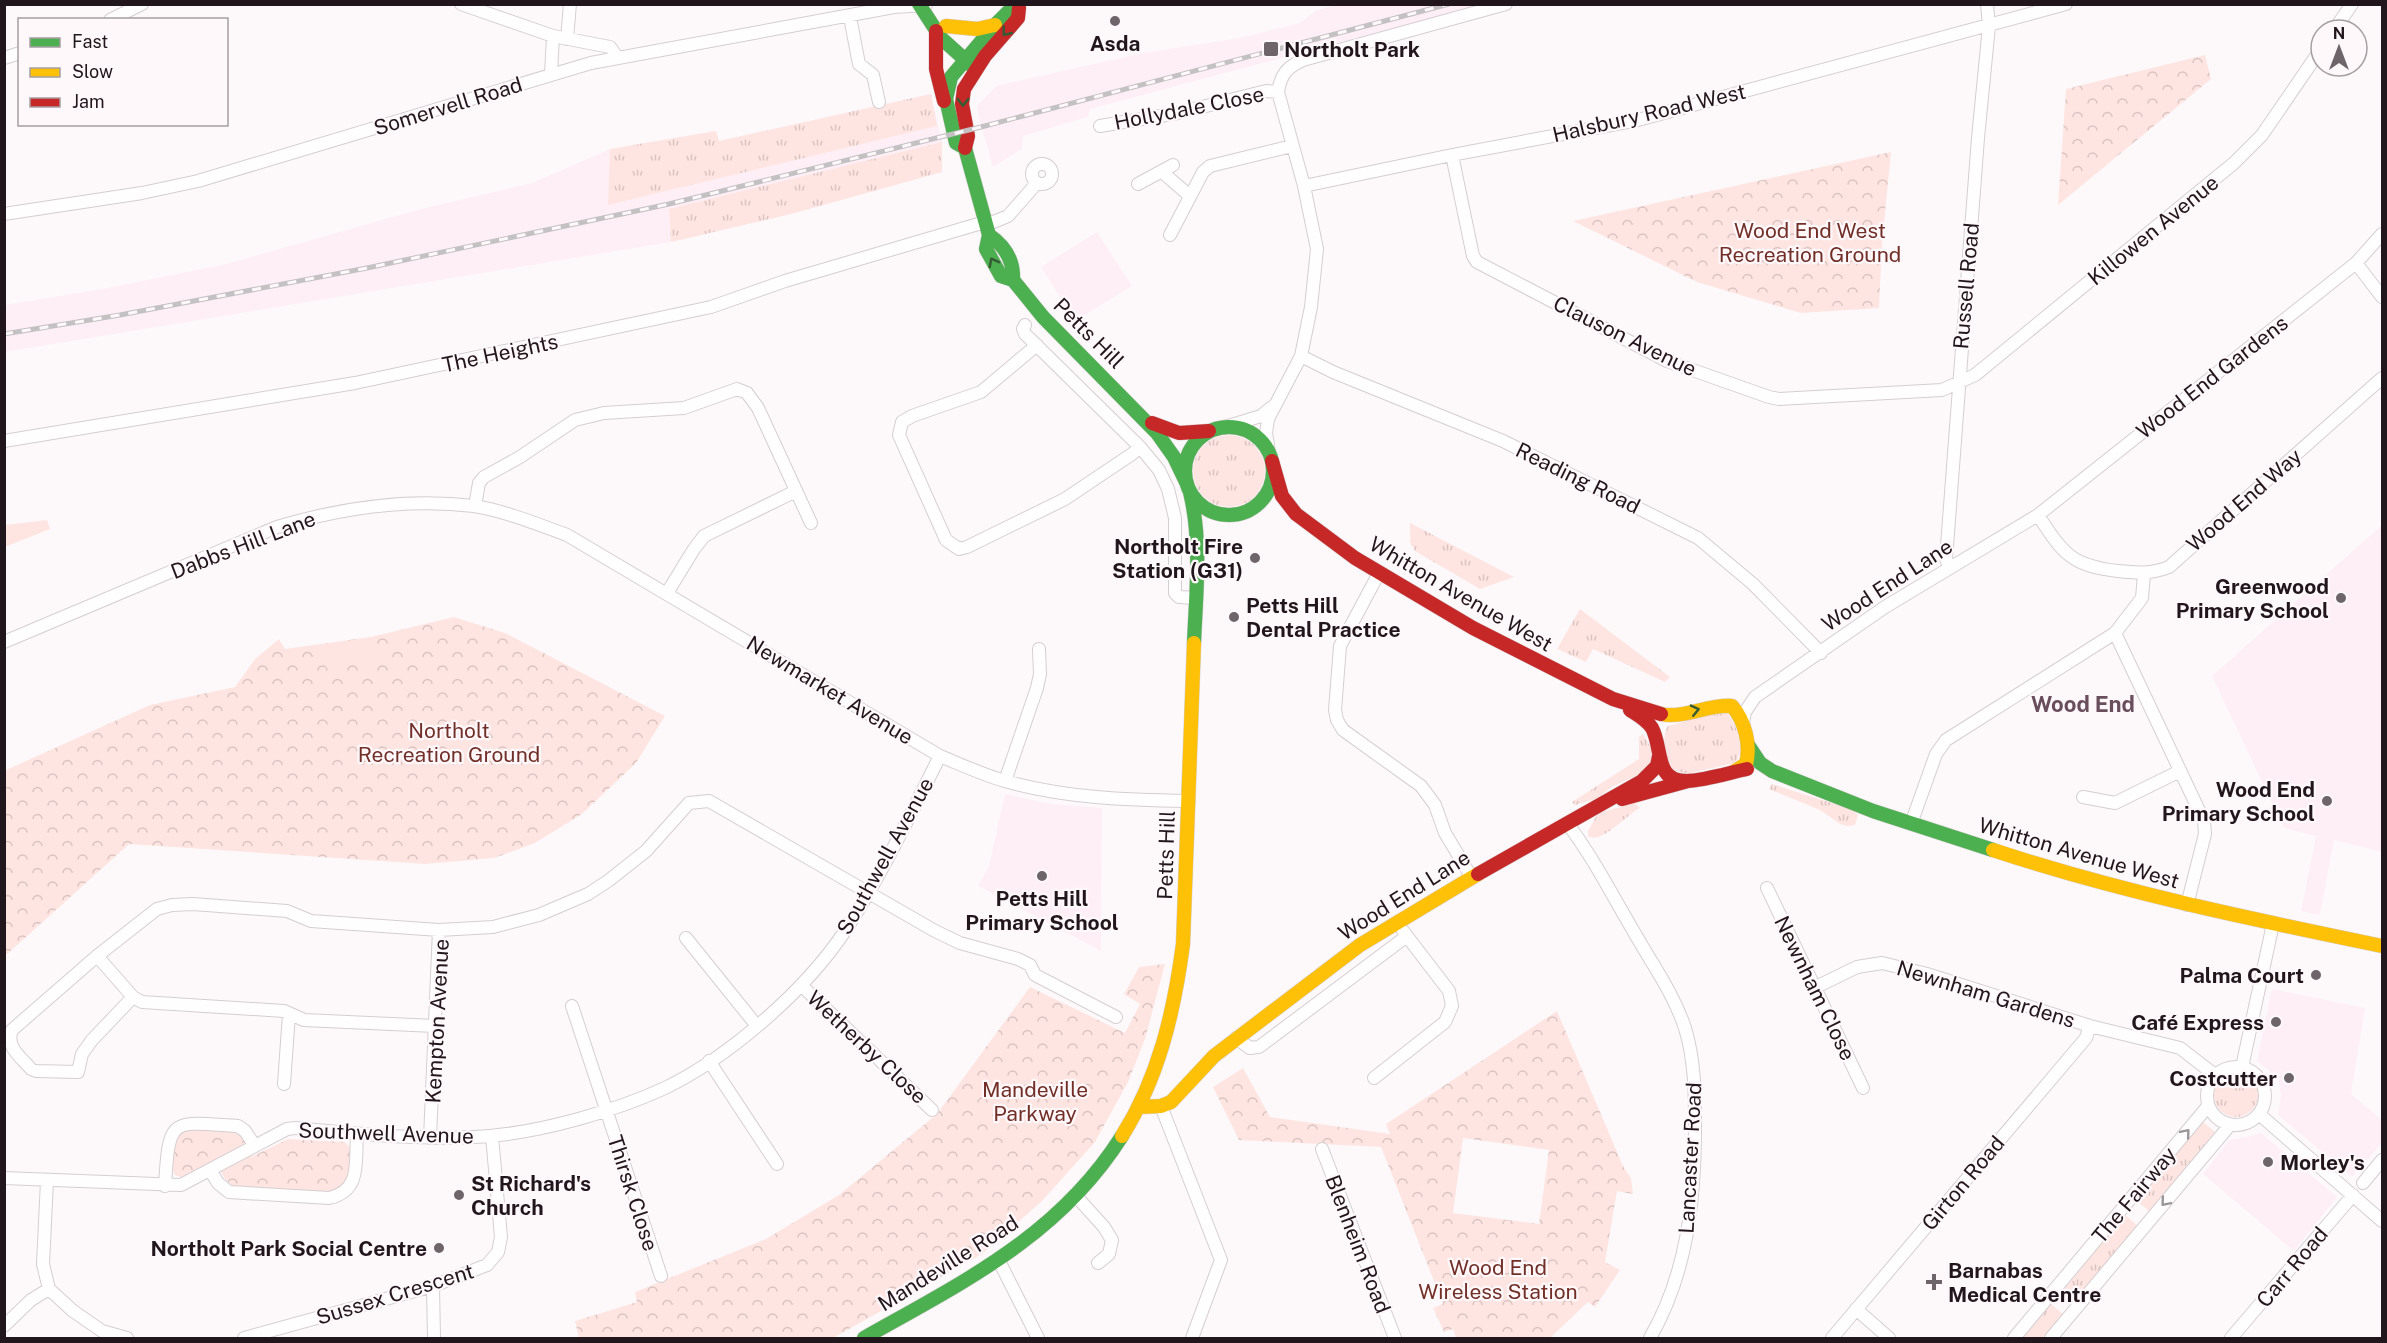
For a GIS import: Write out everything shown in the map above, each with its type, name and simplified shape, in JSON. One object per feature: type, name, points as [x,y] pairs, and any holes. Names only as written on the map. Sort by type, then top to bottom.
[{"type":"main road","points":[[925,5],[941,28],[949,46],[968,55],[980,65]]},
{"type":"main road","points":[[941,28],[937,78],[956,143],[965,148],[969,140],[963,114],[962,95],[966,84],[1018,18],[1020,7]]},
{"type":"main road","points":[[947,108],[949,84],[968,55],[1009,11],[1020,7]]},
{"type":"main road","points":[[941,28],[976,29],[995,25]]},
{"type":"main road","name":"Petts Hill","points":[[965,148],[987,227],[986,249],[1001,276],[1013,280],[1043,317],[1138,412],[1169,448],[1188,487],[1196,517],[1198,543],[1183,944],[1178,989],[1164,1050],[1140,1107]]},
{"type":"main road","name":"Petts Hill","points":[[1138,412],[1156,425],[1176,433],[1193,434],[1211,431]]},
{"type":"main road","points":[[1198,543],[1208,525],[1247,512],[1261,501],[1271,487],[1273,469],[1271,456],[1258,438],[1234,427],[1225,427],[1203,435],[1191,448],[1185,465],[1188,487],[1196,500],[1213,512],[1233,515]]},
{"type":"main road","name":"Whitton Avenue West","points":[[1271,456],[1282,496],[1296,514],[1331,542],[1379,573],[1483,634],[1613,699],[1644,710],[1671,716],[1718,705]]},
{"type":"main road","name":"Whitton Avenue West","points":[[1247,512],[1275,505],[1296,514]]},
{"type":"main road","name":"Whitton Avenue West","points":[[1613,699],[1649,724],[1655,737],[1659,756]]},
{"type":"main road","points":[[1718,705],[1732,706],[1741,716],[1743,723],[1749,752],[1746,764],[1735,771]]},
{"type":"main road","points":[[1655,737],[1657,725],[1665,717],[1671,716]]},
{"type":"main road","name":"Whitton Avenue West","points":[[1748,745],[1760,763],[1772,771]]},
{"type":"main road","points":[[1659,756],[1665,773],[1679,782],[1688,781]]},
{"type":"main road","name":"Wood End Lane","points":[[1161,1106],[1176,1098],[1214,1056],[1236,1038],[1351,952],[1472,878],[1648,776],[1657,766],[1659,756]]},
{"type":"main road","name":"Whitton Avenue West","points":[[1716,775],[1758,769],[1772,771],[1911,824],[2060,872],[2187,905],[2382,946]]},
{"type":"main road","name":"Wood End Lane","points":[[1604,803],[1716,775]]},
{"type":"main road","points":[[1140,1107],[1161,1106]]},
{"type":"main road","name":"Mandeville Road","points":[[864,1338],[999,1261],[1037,1232],[1075,1196],[1114,1149],[1140,1107]]},
{"type":"street","points":[[114,18],[142,4]]},
{"type":"street","points":[[461,4],[553,36],[610,47],[618,58]]},
{"type":"street","points":[[567,39],[570,4]]},
{"type":"street","points":[[1271,456],[1266,426],[1301,356],[1311,308],[1317,249],[1304,186],[1278,92],[1280,79],[1289,66],[1303,60],[1506,4]]},
{"type":"street","name":"Russell Road","points":[[1950,568],[1946,559],[1958,383],[1989,26],[1987,4]]},
{"type":"street","name":"Halsbury Road West","points":[[1304,186],[1638,120],[2066,4]]},
{"type":"street","points":[[2342,18],[2352,4]]},
{"type":"street","name":"Somervell Road","points":[[4,214],[142,193],[198,181],[550,74],[618,58],[850,17],[897,6],[925,5]]},
{"type":"street","points":[[850,17],[859,64],[873,75],[879,102]]},
{"type":"street","points":[[550,74],[553,36]]},
{"type":"street","name":"Killowen Avenue","points":[[1958,383],[1975,375],[2234,163],[2262,135],[2309,66]]},
{"type":"street","name":"Hollydale Close","points":[[1100,126],[1178,113],[1266,91],[1278,92]]},
{"type":"street","points":[[1170,235],[1203,172],[1210,166],[1292,146]]},
{"type":"street","name":"Clauson Avenue","points":[[1452,155],[1473,256],[1477,262],[1667,361],[1779,399],[1942,390],[1958,383]]},
{"type":"street","points":[[1138,184],[1173,165]]},
{"type":"street","points":[[1161,171],[1190,196]]},
{"type":"street","name":"The Heights","points":[[4,441],[356,383],[711,308],[785,281],[987,227],[1008,216],[1037,183]]},
{"type":"street","name":"Wood End Gardens","points":[[2038,515],[2356,263],[2382,234]]},
{"type":"street","points":[[2356,263],[2382,297]]},
{"type":"street","points":[[1025,326],[1024,332],[1140,447],[1159,470],[1171,498],[1177,534],[1176,595],[1196,598]]},
{"type":"street","points":[[1037,345],[981,392],[912,416],[902,422],[899,435],[946,540],[958,549],[968,547],[1065,499],[1123,461],[1140,447]]},
{"type":"street","name":"Reading Road","points":[[1301,356],[1333,372],[1503,441],[1698,538],[1753,584],[1821,653]]},
{"type":"street","name":"Wood End Way","points":[[2038,515],[2052,538],[2074,560],[2087,567],[2144,574],[2169,567],[2382,378]]},
{"type":"street","points":[[475,507],[479,483],[484,477],[520,457],[575,420],[604,413],[684,408],[737,389],[753,398],[811,523]]},
{"type":"street","points":[[1225,427],[1261,417],[1275,404]]},
{"type":"street","points":[[667,593],[704,536],[796,491]]},
{"type":"street","name":"Dabbs Hill Lane","points":[[4,642],[277,527],[317,515],[375,505],[441,504],[494,511]]},
{"type":"street","name":"Newmarket Avenue","points":[[494,511],[567,534],[940,756],[1005,781],[1066,794],[1189,801]]},
{"type":"street","name":"Wood End Lane","points":[[1718,705],[1761,693],[1885,607],[2038,515]]},
{"type":"street","points":[[1379,573],[1340,646],[1335,710],[1337,720],[1343,730],[1429,794],[1445,833],[1472,878]]},
{"type":"street","points":[[1911,824],[1936,754],[1946,740],[2115,633],[2142,598],[2144,574]]},
{"type":"street","points":[[2115,633],[2204,821],[2205,834],[2187,905]]},
{"type":"street","points":[[1005,781],[1041,674],[1039,649]]},
{"type":"street","name":"Wood End Lane","points":[[1743,723],[1748,706],[1761,693]]},
{"type":"street","name":"Southwell Avenue","points":[[4,1178],[181,1185],[277,1134],[296,1128],[430,1138],[492,1136],[560,1124],[665,1088],[709,1062],[757,1026],[801,985],[844,932],[869,892],[940,756]]},
{"type":"street","points":[[2083,797],[2115,803],[2180,771]]},
{"type":"street","name":"Kempton Avenue","points":[[430,1138],[439,930],[468,930],[517,922],[563,906],[628,867],[646,851],[681,810],[689,803],[700,800],[709,801],[869,892]]},
{"type":"street","name":"Lancaster Road","points":[[1567,823],[1589,853],[1673,997],[1687,1037],[1694,1068],[1695,1137],[1691,1213],[1676,1282],[1650,1338]]},
{"type":"street","name":"Newnham Close","points":[[1767,888],[1863,1088]]},
{"type":"street","points":[[869,892],[960,943],[1018,959],[1030,965],[1035,975],[1116,1017]]},
{"type":"street","points":[[133,997],[92,1040],[82,1054],[78,1072],[36,1071],[31,1069],[10,1045],[9,1038],[12,1030],[97,956],[157,909],[172,904],[287,911],[311,921],[439,930]]},
{"type":"street","points":[[1374,1078],[1445,1022],[1452,1006],[1449,991],[1397,923]]},
{"type":"street","points":[[2242,1066],[2273,924]]},
{"type":"street","name":"Wood End Lane","points":[[1236,1038],[1250,1048],[1260,1047],[1407,936]]},
{"type":"street","points":[[686,938],[757,1026]]},
{"type":"street","points":[[97,956],[133,997],[142,1002],[284,1011],[304,1020],[435,1026]]},
{"type":"street","name":"Newnham Gardens","points":[[1816,987],[1857,967],[1882,963],[1927,974],[2090,1026],[2180,1048],[2215,1075]]},
{"type":"street","name":"Wetherby Close","points":[[801,985],[932,1110]]},
{"type":"street","name":"Thirsk Close","points":[[572,1006],[661,1276]]},
{"type":"street","points":[[284,1084],[291,1015]]},
{"type":"street","name":"Girton Road","points":[[1832,1338],[2086,1038],[2090,1026]]},
{"type":"street","points":[[709,1062],[777,1164]]},
{"type":"street","points":[[2231,1066],[2242,1066],[2255,1072],[2264,1084],[2265,1105],[2252,1121],[2230,1125],[2214,1116],[2208,1106],[2207,1092],[2215,1075],[2231,1066]]},
{"type":"street","points":[[1161,1106],[1221,1260],[1192,1338]]},
{"type":"street","name":"The Fairway","points":[[2014,1338],[2208,1106]]},
{"type":"street","points":[[2259,1114],[2382,1221]]},
{"type":"street","points":[[165,1186],[167,1146],[170,1136],[178,1127],[187,1123],[238,1126],[245,1131],[255,1146]]},
{"type":"street","name":"The Fairway","points":[[2051,1338],[2230,1125]]},
{"type":"street","points":[[210,1170],[218,1183],[229,1192],[329,1198],[349,1189],[354,1178],[357,1134]]},
{"type":"street","name":"Sussex Crescent","points":[[244,1338],[261,1336],[434,1286],[487,1265],[498,1252],[501,1237],[492,1136]]},
{"type":"street","name":"Blenheim Road","points":[[1322,1149],[1395,1338]]},
{"type":"street","points":[[2363,1183],[2382,1160]]},
{"type":"street","points":[[47,1180],[43,1264],[50,1289],[73,1311],[102,1331],[128,1338]]},
{"type":"street","points":[[1075,1196],[1104,1227],[1112,1240],[1109,1254],[1098,1263]]},
{"type":"street","name":"Carr Road","points":[[2231,1338],[2353,1196]]},
{"type":"street","points":[[999,1261],[1038,1338]]},
{"type":"street","points":[[434,1286],[434,1338]]},
{"type":"street","points":[[4,1326],[31,1300],[50,1289]]},
{"type":"street","points":[[1856,1309],[1889,1338]]},
{"type":"shaded area","points":[[1335,5],[1480,5],[1090,109],[1088,117],[1023,136],[1022,149],[993,167],[977,106],[996,86],[1143,53],[1240,38],[1300,23],[1315,11]]},
{"type":"shaded area","points":[[931,94],[942,142],[942,172],[791,214],[671,242],[5,352],[5,305],[108,288],[226,264],[421,209],[532,183],[610,149],[716,131],[719,141]]},
{"type":"shaded area","points":[[1097,232],[1132,286],[1083,316],[1070,313],[1041,267]]},
{"type":"shaded area","name":"Greenwood Primary School","points":[[2382,525],[2382,852],[2334,840],[2320,915],[2301,911],[2316,836],[2284,828],[2212,676]]},
{"type":"shaded area","name":"Petts Hill Primary School","points":[[1005,794],[1051,804],[1102,808],[1101,951],[978,886],[989,866]]},
{"type":"shaded area","points":[[2272,989],[2365,1008],[2351,1094],[2382,1120],[2382,1143],[2352,1177],[2278,1115],[2281,1095],[2278,1078],[2257,1061]]},
{"type":"shaded area","points":[[2261,1133],[2337,1197],[2294,1251],[2203,1174],[2229,1140]]},
{"type":"green space","points":[[2205,55],[2211,79],[2058,205],[2066,89]]},
{"type":"green space","points":[[931,94],[937,126],[608,205],[610,149],[716,131],[719,141]]},
{"type":"green space","points":[[942,142],[942,172],[791,214],[671,242],[669,209]]},
{"type":"green space","name":"Wood End West Recreation Ground","points":[[1891,152],[1882,244],[1879,308],[1801,313],[1697,282],[1573,221]]},
{"type":"green space","points":[[1236,435],[1255,445],[1263,457],[1265,471],[1263,485],[1255,497],[1243,505],[1222,507],[1203,497],[1195,485],[1193,464],[1203,445],[1215,437]]},
{"type":"green space","points":[[47,520],[50,529],[5,547],[5,525]]},
{"type":"green space","points":[[1410,523],[1514,577],[1480,589],[1415,551],[1410,542]]},
{"type":"green space","points":[[1580,609],[1670,677],[1665,682],[1593,649],[1586,662],[1557,649]]},
{"type":"green space","name":"Northolt Recreation Ground","points":[[454,617],[505,633],[665,716],[636,763],[582,814],[535,843],[494,858],[425,864],[129,844],[5,956],[4,771],[150,705],[235,687],[255,659],[279,639],[285,649],[371,637]]},
{"type":"green space","points":[[371,637],[375,661],[326,668],[323,645]]},
{"type":"green space","points":[[1717,713],[1727,713],[1734,724],[1740,746],[1738,758],[1734,763],[1687,774],[1673,770],[1664,742],[1668,726]]},
{"type":"green space","points":[[1643,734],[1651,749],[1652,760],[1647,768],[1608,790],[1600,798],[1575,805],[1572,802],[1639,759],[1639,737]]},
{"type":"green space","points":[[1772,784],[1851,809],[1858,815],[1855,825],[1840,824],[1820,810],[1769,789]]},
{"type":"green space","points":[[1635,803],[1640,808],[1614,828],[1600,836],[1593,838],[1588,836],[1588,831],[1598,813]]},
{"type":"green space","name":"Mandeville Parkway","points":[[1165,964],[1145,1039],[1128,1082],[1095,1142],[1042,1201],[982,1254],[833,1338],[579,1338],[575,1321],[637,1302],[635,1292],[766,1239],[839,1195],[937,1114],[1030,987],[1125,1033],[1140,1004],[1124,994],[1139,967]]},
{"type":"green space","name":"Wood End Wireless Station","points":[[1557,1011],[1623,1166],[1631,1178],[1633,1194],[1617,1191],[1605,1262],[1620,1270],[1595,1307],[1588,1302],[1550,1338],[1456,1338],[1453,1329],[1444,1332],[1433,1308],[1443,1304],[1381,1147],[1239,1140],[1213,1087],[1243,1068],[1270,1117],[1390,1134],[1386,1124]],"holes":[[[1463,1138],[1549,1150],[1539,1224],[1453,1213]]]},
{"type":"green space","points":[[2236,1073],[2252,1079],[2258,1095],[2252,1111],[2236,1117],[2220,1111],[2214,1095],[2220,1079]]},
{"type":"green space","points":[[2203,1122],[2215,1132],[2149,1211],[2137,1201]]},
{"type":"green space","points":[[189,1127],[237,1130],[246,1140],[253,1156],[288,1139],[345,1142],[351,1149],[350,1178],[344,1188],[330,1192],[235,1188],[225,1179],[215,1161],[181,1177],[173,1172],[172,1148],[176,1135]]},
{"type":"green space","points":[[2125,1215],[2138,1226],[2074,1304],[2061,1293]]},
{"type":"green space","points":[[2051,1304],[2063,1314],[2042,1338],[2022,1338]]},
{"type":"railway","points":[[4,334],[120,315],[367,268],[669,204],[981,127],[1449,4]]},
{"type":"traffic: fast","points":[[919,4],[941,38],[972,66]]},
{"type":"traffic: fast","points":[[965,148],[956,143],[946,99],[951,77],[995,25],[1009,11],[1018,9]]},
{"type":"traffic: fast","points":[[965,148],[989,235],[986,249],[1001,276],[1013,280],[1043,317],[1157,433],[1174,457],[1186,482]]},
{"type":"traffic: fast","points":[[989,235],[1007,254],[1012,266],[1013,280]]},
{"type":"traffic: fast","points":[[1229,427],[1246,430],[1260,440],[1270,454],[1273,471],[1270,488],[1260,502],[1246,512],[1229,515],[1212,512],[1198,502],[1188,488],[1185,471],[1188,454],[1198,440],[1212,430],[1229,427]]},
{"type":"traffic: fast","points":[[1190,492],[1197,548],[1194,643]]},
{"type":"traffic: fast","points":[[1748,745],[1760,763],[1772,771],[1873,811],[1993,850]]},
{"type":"traffic: fast","points":[[864,1338],[973,1276],[1039,1229],[1069,1202],[1097,1171],[1122,1136]]},
{"type":"traffic: slow","points":[[946,26],[977,29],[995,25]]},
{"type":"traffic: slow","points":[[1122,1136],[1146,1091],[1163,1043],[1170,1019],[1183,944],[1194,643]]},
{"type":"traffic: slow","points":[[1661,714],[1678,715],[1714,707],[1732,706],[1743,726],[1748,749],[1746,764],[1735,771]]},
{"type":"traffic: slow","points":[[1993,850],[2137,892],[2382,946]]},
{"type":"traffic: slow","points":[[1140,1107],[1161,1106],[1171,1102],[1214,1056],[1360,945],[1478,874]]},
{"type":"traffic: jam","points":[[965,148],[968,136],[962,104],[964,89],[985,56],[1018,18],[1019,8]]},
{"type":"traffic: jam","points":[[936,31],[936,69],[944,101]]},
{"type":"traffic: jam","points":[[1152,423],[1179,433],[1209,431]]},
{"type":"traffic: jam","points":[[1272,461],[1282,496],[1296,514],[1355,558],[1473,628],[1613,699],[1661,714]]},
{"type":"traffic: jam","points":[[1630,710],[1652,728],[1664,770],[1676,780],[1702,779],[1747,769]]},
{"type":"traffic: jam","points":[[1478,874],[1642,781],[1657,766],[1659,756]]},
{"type":"traffic: jam","points":[[1622,799],[1688,781]]},
{"type":"place","name":"Asda","points":[[1115,21]]},
{"type":"place","name":"Northolt Park","points":[[1271,49]]},
{"type":"place","name":"Northolt Fire Station (G31)","points":[[1255,558]]},
{"type":"place","name":"Greenwood Primary School","points":[[2341,598]]},
{"type":"place","name":"Petts Hill Dental Practice","points":[[1234,617]]},
{"type":"place","name":"Wood End Primary School","points":[[2327,801]]},
{"type":"place","name":"Petts Hill Primary School","points":[[1042,876]]},
{"type":"place","name":"Palma Court","points":[[2316,975]]},
{"type":"place","name":"Café Express","points":[[2276,1022]]},
{"type":"place","name":"Costcutter","points":[[2289,1078]]},
{"type":"place","name":"Morley's","points":[[2268,1162]]},
{"type":"place","name":"St Richard's Church","points":[[459,1195]]},
{"type":"place","name":"Northolt Park Social Centre","points":[[439,1248]]},
{"type":"place","name":"Barnabas Medical Centre","points":[[1934,1282]]},
{"type":"district","name":"Wood End","points":[[2083,704]]}]
